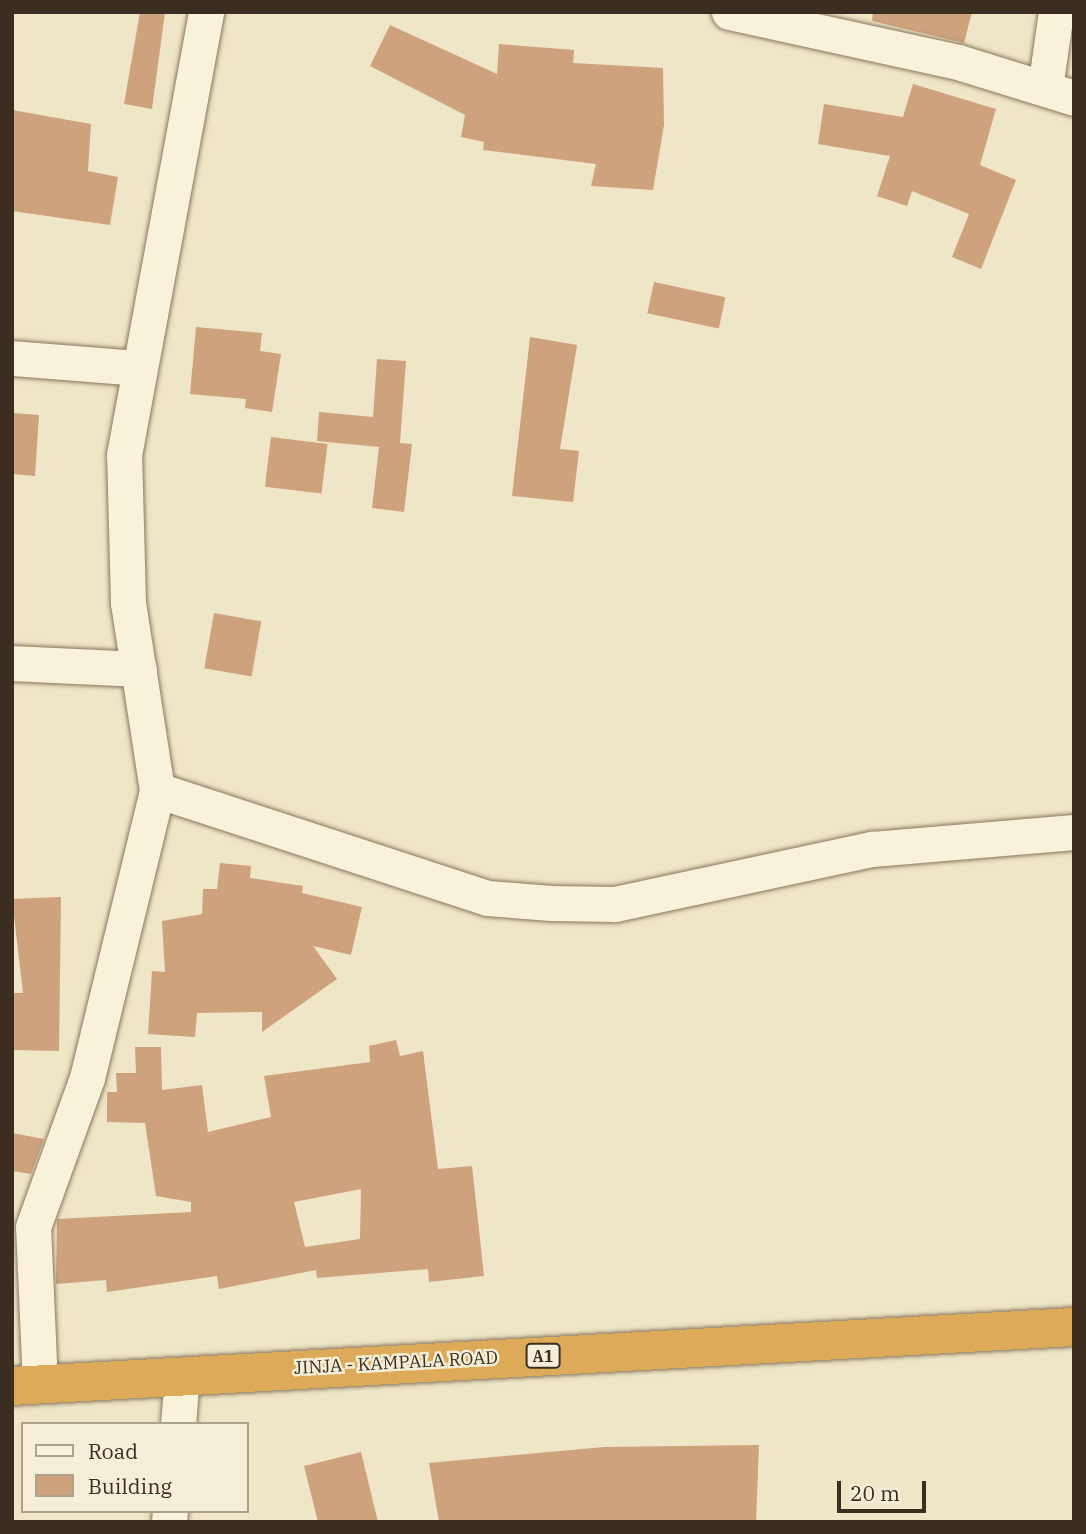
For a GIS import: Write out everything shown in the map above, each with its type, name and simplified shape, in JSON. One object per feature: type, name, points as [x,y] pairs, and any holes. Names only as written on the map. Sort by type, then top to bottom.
[{"type":"highway","name":"JINJA - KAMPALA ROAD","points":[[26,1385],[1074,1327]]},
{"type":"street","points":[[26,1385],[33,1227],[87,1078],[157,790],[122,529],[124,455],[206,12]]},
{"type":"street","points":[[729,12],[1060,93],[1056,12]]},
{"type":"street","points":[[12,358],[139,368]]},
{"type":"street","points":[[12,663],[139,669]]},
{"type":"street","points":[[157,790],[488,898],[551,903],[615,904],[872,849],[1074,832]]},
{"type":"street","points":[[178,1422],[182,1375]]},
{"type":"building","points":[[140,12],[165,12],[152,109],[124,104]]},
{"type":"building","points":[[873,12],[972,12],[964,43],[872,21]]},
{"type":"building","points":[[390,25],[497,74],[499,44],[574,50],[573,63],[663,68],[664,125],[653,190],[591,186],[596,164],[483,150],[484,142],[461,137],[465,115],[370,66]]},
{"type":"building","points":[[913,84],[996,109],[980,165],[1016,180],[981,269],[952,257],[969,214],[912,191],[907,206],[877,196],[890,156],[818,144],[824,104],[903,117]]},
{"type":"building","points":[[12,110],[91,124],[88,171],[118,177],[110,225],[12,211]]},
{"type":"building","points":[[654,282],[725,297],[719,328],[647,313]]},
{"type":"building","points":[[196,327],[262,333],[260,351],[281,354],[272,412],[245,408],[246,399],[190,394]]},
{"type":"building","points":[[530,337],[577,345],[560,449],[579,451],[573,502],[512,496]]},
{"type":"building","points":[[377,359],[406,361],[400,443],[412,444],[404,512],[372,508],[379,447],[317,441],[319,412],[373,417]]},
{"type":"building","points":[[12,413],[39,415],[35,476],[12,474]]},
{"type":"building","points":[[271,437],[328,444],[321,494],[265,487]]},
{"type":"building","points":[[214,613],[261,621],[252,676],[204,668]]},
{"type":"building","points":[[220,863],[251,866],[250,878],[303,886],[302,893],[362,907],[351,955],[313,946],[337,979],[262,1032],[262,1012],[197,1013],[195,1037],[148,1034],[152,971],[165,972],[162,921],[202,914],[203,889],[217,889]]},
{"type":"building","points":[[61,897],[59,1051],[12,1050],[12,993],[23,993],[12,899]]},
{"type":"building","points":[[396,1040],[400,1056],[423,1051],[438,1169],[472,1166],[484,1276],[429,1282],[428,1269],[317,1278],[316,1270],[219,1289],[217,1276],[107,1292],[106,1280],[56,1284],[57,1219],[191,1212],[191,1202],[156,1196],[145,1123],[107,1122],[107,1092],[117,1092],[116,1073],[136,1073],[135,1047],[161,1047],[162,1090],[202,1085],[208,1132],[271,1117],[264,1076],[370,1062],[369,1046]],"holes":[[[361,1189],[360,1239],[305,1247],[294,1202]]]},
{"type":"building","points":[[12,1133],[44,1139],[31,1174],[12,1171]]},
{"type":"building","points":[[759,1445],[756,1522],[439,1522],[429,1463],[604,1447]]},
{"type":"building","points":[[361,1452],[378,1522],[318,1522],[304,1466]]}]
